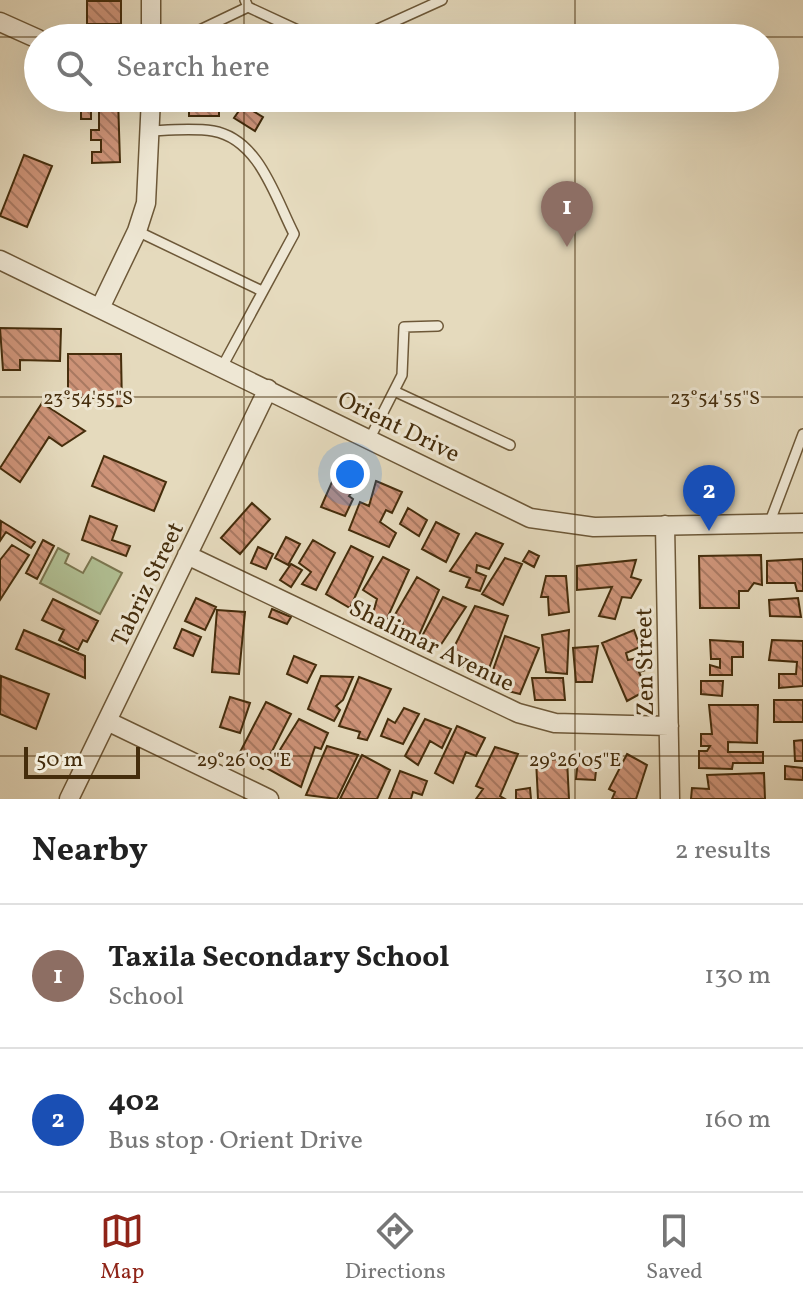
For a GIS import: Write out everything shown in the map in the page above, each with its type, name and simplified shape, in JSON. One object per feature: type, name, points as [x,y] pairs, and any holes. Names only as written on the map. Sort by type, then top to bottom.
[{"type":"street","points":[[151,0],[151,24]]},
{"type":"street","points":[[0,22],[24,33]]},
{"type":"street","points":[[100,308],[137,231],[150,179],[151,112]]},
{"type":"street","name":"Orient Drive","points":[[0,260],[530,518],[594,527],[803,523]]},
{"type":"street","name":"Tabriz Street","points":[[69,799],[268,389]]},
{"type":"street","name":"Zen Street","points":[[665,525],[670,799]]},
{"type":"street","name":"Shalimar Avenue","points":[[187,555],[518,713],[555,723],[669,726]]},
{"type":"street","points":[[107,721],[269,799]]},
{"type":"lane","points":[[389,24],[442,0]]},
{"type":"lane","points":[[209,24],[246,4],[287,24]]},
{"type":"lane","points":[[151,131],[211,131],[243,143],[266,176],[294,234],[222,367]]},
{"type":"lane","points":[[137,231],[262,291]]},
{"type":"lane","points":[[370,438],[402,375],[404,327],[438,326]]},
{"type":"lane","points":[[394,391],[510,445]]},
{"type":"lane","points":[[769,524],[803,434]]},
{"type":"green space","points":[[58,548],[69,554],[65,563],[83,573],[92,557],[122,573],[100,614],[40,583]]},
{"type":"building","points":[[87,1],[121,1],[121,24],[87,24]]},
{"type":"building","points":[[81,112],[91,112],[91,119],[81,119]]},
{"type":"building","points":[[99,112],[118,112],[120,162],[92,163],[92,152],[101,152],[101,140],[91,140],[91,130],[99,130]]},
{"type":"building","points":[[189,112],[219,112],[219,116],[189,116]]},
{"type":"building","points":[[238,112],[255,112],[263,117],[255,131],[234,118]]},
{"type":"building","points":[[24,155],[52,166],[27,227],[0,216]]},
{"type":"building","points":[[0,328],[61,329],[60,361],[20,360],[20,370],[3,370]]},
{"type":"building","points":[[68,354],[121,354],[122,406],[98,407],[98,398],[68,398]]},
{"type":"building","points":[[42,403],[85,431],[62,446],[49,437],[20,482],[0,468]]},
{"type":"building","points":[[104,456],[166,482],[154,511],[92,486]]},
{"type":"building","points":[[335,475],[357,486],[349,496],[353,499],[345,516],[321,507]]},
{"type":"building","points":[[376,481],[402,492],[392,513],[386,510],[380,522],[396,533],[389,547],[349,530],[360,502],[369,506]]},
{"type":"building","points":[[252,503],[270,519],[240,554],[221,538]]},
{"type":"building","points":[[408,508],[427,520],[419,536],[400,524]]},
{"type":"building","points":[[90,516],[117,526],[112,540],[130,546],[126,556],[82,540]]},
{"type":"building","points":[[1,521],[35,542],[31,548],[6,532],[0,541]]},
{"type":"building","points":[[436,522],[459,534],[446,562],[422,549]]},
{"type":"building","points":[[476,533],[503,544],[489,569],[477,565],[476,572],[486,576],[480,591],[466,587],[470,578],[450,571]]},
{"type":"building","points":[[286,537],[300,544],[288,565],[275,558]]},
{"type":"building","points":[[43,540],[54,546],[37,579],[26,573]]},
{"type":"building","points":[[313,540],[335,553],[316,590],[302,584],[311,572],[299,563]]},
{"type":"building","points":[[12,545],[29,555],[0,600],[0,560]]},
{"type":"building","points":[[351,546],[373,557],[350,608],[326,594]]},
{"type":"building","points":[[258,547],[273,554],[266,569],[251,563]]},
{"type":"building","points":[[529,551],[539,556],[534,567],[523,561]]},
{"type":"building","points":[[761,555],[762,585],[754,583],[748,591],[739,591],[739,608],[700,608],[699,556]]},
{"type":"building","points":[[383,557],[409,570],[385,623],[372,617],[377,599],[363,590]]},
{"type":"building","points":[[505,558],[522,564],[503,605],[482,594]]},
{"type":"building","points":[[803,559],[803,591],[797,591],[795,583],[767,583],[767,561]]},
{"type":"building","points":[[636,560],[631,577],[641,580],[631,598],[622,597],[615,619],[599,616],[612,587],[577,590],[577,566]]},
{"type":"building","points":[[291,564],[302,570],[291,587],[280,580]]},
{"type":"building","points":[[546,576],[566,576],[569,612],[549,615],[548,597],[541,597]]},
{"type":"building","points":[[417,577],[439,590],[416,642],[400,635],[403,622],[393,618]]},
{"type":"building","points":[[443,597],[466,607],[438,649],[420,640]]},
{"type":"building","points":[[196,598],[216,607],[205,630],[185,621]]},
{"type":"building","points":[[798,598],[801,617],[770,616],[769,600]]},
{"type":"building","points":[[53,599],[98,621],[87,642],[83,640],[78,650],[59,640],[64,630],[42,620]]},
{"type":"building","points":[[475,606],[508,616],[487,674],[454,664],[460,655],[452,651]]},
{"type":"building","points":[[272,609],[291,617],[287,624],[269,617]]},
{"type":"building","points":[[217,610],[245,612],[239,674],[212,672]]},
{"type":"building","points":[[182,629],[201,637],[193,656],[174,648]]},
{"type":"building","points":[[24,630],[85,656],[85,678],[16,649]]},
{"type":"building","points":[[569,630],[567,674],[546,672],[542,635]]},
{"type":"building","points":[[634,630],[640,647],[626,653],[628,660],[648,656],[652,668],[639,672],[647,690],[627,701],[602,643]]},
{"type":"building","points":[[505,636],[539,648],[520,694],[504,690],[508,679],[492,673]]},
{"type":"building","points":[[710,640],[743,642],[743,657],[732,657],[732,675],[710,675],[710,665],[720,668],[720,659],[711,659]]},
{"type":"building","points":[[772,640],[803,641],[803,686],[779,688],[779,674],[796,674],[797,662],[769,660]]},
{"type":"building","points":[[598,646],[592,682],[576,682],[573,648]]},
{"type":"building","points":[[294,656],[316,665],[307,683],[287,674]]},
{"type":"building","points":[[1,676],[49,694],[36,729],[0,714]]},
{"type":"building","points":[[321,676],[353,677],[343,700],[336,706],[340,710],[334,721],[308,709]]},
{"type":"building","points":[[359,677],[391,689],[367,740],[358,738],[360,732],[339,726]]},
{"type":"building","points":[[532,678],[563,678],[565,700],[535,700]]},
{"type":"building","points":[[701,681],[723,681],[722,696],[701,694]]},
{"type":"building","points":[[230,697],[250,703],[240,733],[220,727]]},
{"type":"building","points":[[774,700],[803,700],[803,722],[774,722]]},
{"type":"building","points":[[266,702],[291,714],[263,769],[238,756]]},
{"type":"building","points":[[709,705],[758,705],[757,743],[728,742],[728,752],[763,752],[763,763],[733,763],[732,769],[699,768],[699,751],[707,751],[710,746],[701,746],[701,734],[712,734]]},
{"type":"building","points":[[404,708],[419,714],[403,744],[381,736],[388,719],[395,723]]},
{"type":"building","points":[[299,719],[328,733],[321,749],[315,747],[301,787],[268,769]]},
{"type":"building","points":[[425,719],[451,729],[442,748],[430,741],[418,765],[405,756]]},
{"type":"building","points":[[457,726],[485,738],[476,756],[466,752],[453,783],[435,773]]},
{"type":"building","points":[[803,740],[803,761],[795,761],[794,741]]},
{"type":"building","points":[[327,746],[358,755],[337,799],[306,795]]},
{"type":"building","points":[[495,747],[518,754],[500,796],[505,799],[476,799],[483,789],[476,786]]},
{"type":"building","points":[[627,754],[647,765],[636,799],[612,799],[615,792],[609,789]]},
{"type":"building","points":[[362,755],[390,770],[377,799],[340,799]]},
{"type":"building","points":[[567,759],[569,799],[538,799],[536,760]]},
{"type":"building","points":[[578,760],[597,761],[595,780],[576,779]]},
{"type":"building","points":[[785,766],[803,768],[803,780],[785,779]]},
{"type":"building","points":[[400,771],[427,781],[422,795],[413,792],[411,799],[389,799]]},
{"type":"building","points":[[764,773],[765,799],[691,799],[692,788],[709,789],[707,775]]},
{"type":"building","points":[[530,788],[531,799],[516,799],[516,790]]},
{"type":"place","name":"Taxila Secondary School","points":[[567,247]]},
{"type":"place","name":"402","points":[[709,531]]}]
